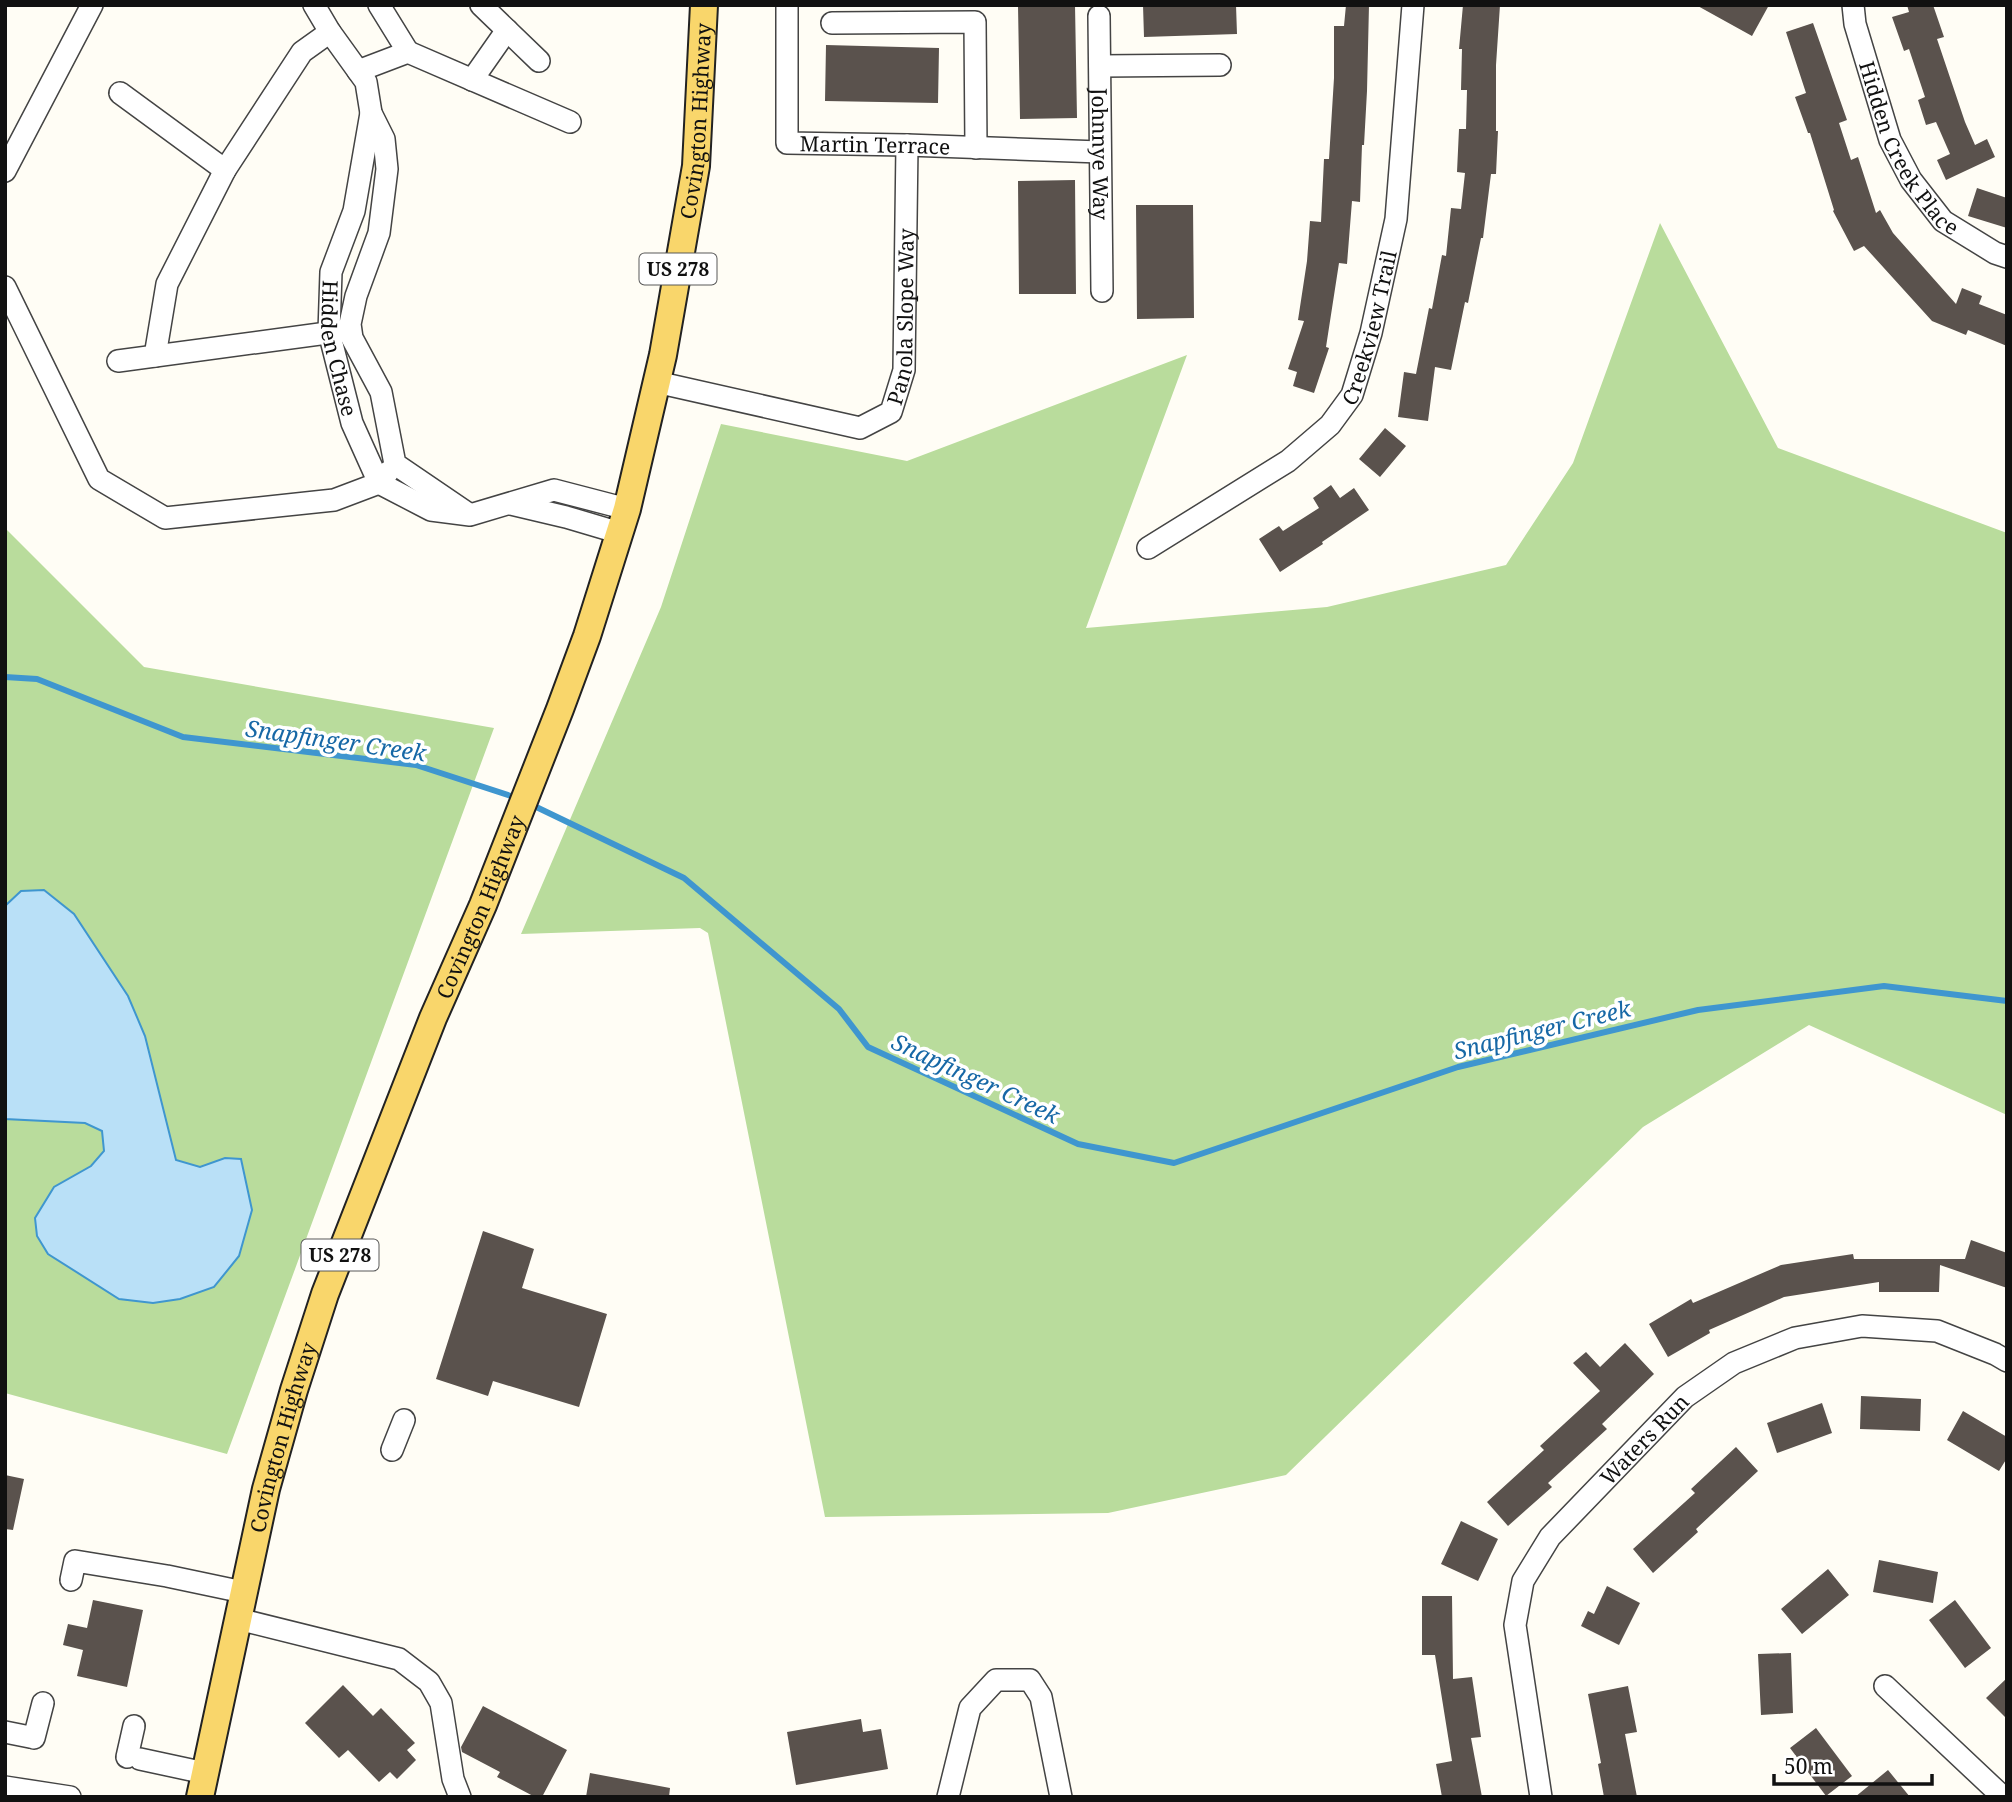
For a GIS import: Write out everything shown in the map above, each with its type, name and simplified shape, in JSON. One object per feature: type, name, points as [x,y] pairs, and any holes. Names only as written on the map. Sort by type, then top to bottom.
[{"type":"main road","name":"Covington Highway","points":[[202,1785],[266,1489],[293,1390],[325,1294],[433,1018],[483,905],[560,709],[587,636],[623,521],[663,355],[696,166],[704,5]]},
{"type":"street","points":[[5,171],[92,5]]},
{"type":"street","name":"Hidden Chase","points":[[314,5],[366,82],[372,113],[384,139],[387,169],[379,233],[356,296],[350,324],[352,338],[381,392],[395,464]]},
{"type":"street","points":[[379,5],[408,52],[570,122]]},
{"type":"street","points":[[481,5],[539,61]]},
{"type":"street","name":"Martin Terrace","points":[[787,5],[787,143],[1100,152]]},
{"type":"street","name":"Creekview Trail","points":[[1148,548],[1288,461],[1330,425],[1352,395],[1371,332],[1396,219],[1413,5]]},
{"type":"street","name":"Hidden Creek Place","points":[[1853,5],[1855,23],[1890,140],[1911,180],[1943,221],[1995,253],[2007,257]]},
{"type":"street","name":"Johnnye Way","points":[[1099,16],[1102,291]]},
{"type":"street","points":[[832,23],[975,22],[976,148]]},
{"type":"street","points":[[472,80],[507,30]]},
{"type":"street","points":[[155,356],[167,284],[225,170],[302,52],[330,32]]},
{"type":"street","points":[[358,71],[408,52]]},
{"type":"street","points":[[1100,65],[1220,65]]},
{"type":"street","points":[[120,93],[225,170]]},
{"type":"street","name":"Hidden Chase","points":[[372,113],[354,211],[331,272],[329,332],[352,423],[379,483]]},
{"type":"street","name":"Panola Slope Way","points":[[656,382],[860,428],[891,412],[904,370],[907,145]]},
{"type":"street","points":[[5,287],[99,479],[164,518],[334,500],[379,483],[395,464],[470,515]]},
{"type":"street","points":[[118,361],[351,330]]},
{"type":"street","points":[[379,483],[431,510],[470,515],[554,490],[623,521]]},
{"type":"street","name":"Waters Run","points":[[1541,1797],[1515,1625],[1523,1581],[1550,1537],[1685,1397],[1734,1363],[1795,1338],[1863,1326],[1937,1331],[1995,1354],[2007,1362]]},
{"type":"street","points":[[392,1450],[404,1420]]},
{"type":"street","points":[[71,1580],[75,1561],[166,1584],[243,1592]]},
{"type":"street","points":[[238,1619],[399,1659],[429,1682],[441,1703],[453,1779],[460,1797]]},
{"type":"street","points":[[948,1797],[970,1709],[996,1680],[1030,1680],[1041,1697],[1061,1797]]},
{"type":"street","points":[[1885,1686],[2003,1797]]},
{"type":"street","points":[[5,1732],[32,1737],[43,1703]]},
{"type":"street","points":[[134,1726],[134,1758],[202,1785]]},
{"type":"street","points":[[5,1787],[70,1797]]},
{"type":"green space","points":[[1660,223],[1778,448],[2007,533],[2007,1115],[1809,1025],[1643,1127],[1286,1475],[1108,1513],[825,1517],[708,933],[700,928],[521,934],[661,607],[721,424],[907,461],[1187,355],[1086,628],[1327,607],[1506,565],[1573,463]]},
{"type":"green space","points":[[5,528],[144,667],[494,728],[227,1454],[5,1393]]},
{"type":"water","points":[[44,890],[74,914],[128,996],[145,1036],[176,1160],[200,1167],[225,1158],[241,1159],[252,1210],[239,1256],[214,1287],[180,1299],[153,1303],[119,1299],[48,1254],[37,1236],[35,1218],[54,1187],[91,1166],[104,1151],[102,1131],[85,1123],[5,1119],[5,906],[21,891]]},
{"type":"building","points":[[1075,5],[1077,118],[1020,119],[1018,6]]},
{"type":"building","points":[[1143,5],[1236,5],[1237,34],[1144,37]]},
{"type":"building","points":[[1346,5],[1369,5],[1360,202],[1352,201],[1347,264],[1339,263],[1326,347],[1329,348],[1314,393],[1293,386],[1297,372],[1288,369],[1304,321],[1298,320],[1310,221],[1321,222],[1324,159],[1329,159],[1334,26],[1344,26]]},
{"type":"building","points":[[1463,5],[1500,5],[1496,65],[1496,174],[1491,174],[1483,238],[1468,303],[1465,302],[1451,370],[1435,367],[1428,421],[1398,417],[1404,372],[1416,374],[1442,255],[1446,256],[1451,208],[1461,209],[1465,173],[1457,172],[1459,129],[1466,129],[1467,90],[1461,90],[1462,49],[1459,49]]},
{"type":"building","points":[[1696,5],[1769,5],[1752,36]]},
{"type":"building","points":[[1907,5],[1933,5],[1944,37],[1937,39],[1965,122],[1975,145],[1987,139],[1995,157],[1946,180],[1937,160],[1950,154],[1936,122],[1926,125],[1918,100],[1925,97],[1909,49],[1904,51],[1892,17],[1909,12]]},
{"type":"building","points":[[1813,23],[1847,120],[1839,123],[1851,160],[1858,157],[1876,213],[1880,210],[1893,233],[1956,304],[1962,288],[1982,296],[1979,304],[2007,315],[2007,346],[1968,330],[1966,335],[1932,321],[1864,246],[1854,251],[1833,211],[1810,133],[1795,97],[1806,93],[1786,32]]},
{"type":"building","points":[[826,45],[939,48],[938,103],[825,101]]},
{"type":"building","points":[[1075,180],[1076,294],[1019,294],[1018,181]]},
{"type":"building","points":[[1977,188],[2007,198],[2007,228],[1968,216]]},
{"type":"building","points":[[1136,205],[1193,205],[1194,318],[1137,319]]},
{"type":"building","points":[[1385,428],[1406,446],[1380,477],[1359,459]]},
{"type":"building","points":[[1331,485],[1340,498],[1354,488],[1369,510],[1280,572],[1259,539],[1279,526],[1283,531],[1319,508],[1313,498]]},
{"type":"building","points":[[483,1231],[534,1249],[522,1288],[607,1314],[579,1407],[493,1381],[488,1396],[436,1379]]},
{"type":"building","points":[[1971,1240],[2007,1253],[2007,1288],[1940,1265],[1939,1292],[1879,1292],[1879,1282],[1784,1297],[1709,1330],[1710,1333],[1668,1357],[1649,1324],[1691,1299],[1693,1303],[1781,1265],[1853,1254],[1854,1259],[1965,1259]]},
{"type":"building","points":[[1625,1343],[1654,1374],[1602,1424],[1607,1429],[1548,1483],[1552,1487],[1508,1526],[1487,1502],[1544,1450],[1540,1446],[1600,1391],[1573,1363],[1586,1352],[1600,1367]]},
{"type":"building","points":[[1861,1396],[1921,1399],[1920,1431],[1860,1429]]},
{"type":"building","points":[[1822,1403],[1832,1433],[1777,1453],[1767,1423]]},
{"type":"building","points":[[1963,1411],[2007,1437],[2007,1458],[1999,1471],[1947,1440]]},
{"type":"building","points":[[1736,1447],[1758,1471],[1653,1573],[1633,1549],[1695,1493],[1691,1489]]},
{"type":"building","points":[[5,1475],[24,1479],[13,1530],[5,1529]]},
{"type":"building","points":[[1461,1521],[1498,1539],[1478,1581],[1441,1564]]},
{"type":"building","points":[[1879,1560],[1938,1572],[1933,1603],[1873,1592]]},
{"type":"building","points":[[1828,1569],[1849,1595],[1802,1634],[1781,1609]]},
{"type":"building","points":[[1607,1586],[1640,1603],[1619,1645],[1581,1626],[1588,1611],[1594,1614]]},
{"type":"building","points":[[1422,1596],[1452,1596],[1453,1679],[1472,1677],[1481,1737],[1471,1738],[1482,1797],[1442,1797],[1436,1764],[1452,1761],[1435,1655],[1422,1655]]},
{"type":"building","points":[[93,1600],[143,1610],[127,1687],[77,1676],[83,1650],[63,1645],[68,1624],[87,1628]]},
{"type":"building","points":[[1955,1600],[1991,1648],[1965,1668],[1929,1620]]},
{"type":"building","points":[[1791,1653],[1793,1713],[1761,1715],[1758,1654]]},
{"type":"building","points":[[2007,1678],[2007,1719],[1986,1698]]},
{"type":"building","points":[[343,1685],[373,1716],[381,1708],[415,1743],[407,1750],[416,1760],[397,1779],[390,1772],[379,1782],[348,1750],[339,1758],[305,1723]]},
{"type":"building","points":[[1628,1686],[1637,1732],[1625,1734],[1637,1797],[1604,1797],[1598,1764],[1601,1763],[1588,1694]]},
{"type":"building","points":[[483,1706],[567,1750],[542,1797],[535,1797],[497,1777],[500,1772],[462,1752],[461,1747]]},
{"type":"building","points":[[861,1719],[863,1732],[881,1729],[888,1769],[796,1785],[787,1732]]},
{"type":"building","points":[[1816,1728],[1852,1776],[1826,1796],[1790,1748]]},
{"type":"building","points":[[1888,1770],[1910,1797],[1855,1797]]},
{"type":"building","points":[[590,1773],[670,1788],[669,1797],[586,1797]]},
{"type":"waterway","name":"Snapfinger Creek","points":[[5,677],[37,679],[183,737],[416,765],[517,798]]},
{"type":"waterway","name":"Snapfinger Creek","points":[[530,804],[684,878],[839,1009],[868,1047],[1078,1144],[1174,1163],[1458,1067],[1698,1010],[1884,986],[2007,1001]]}]
